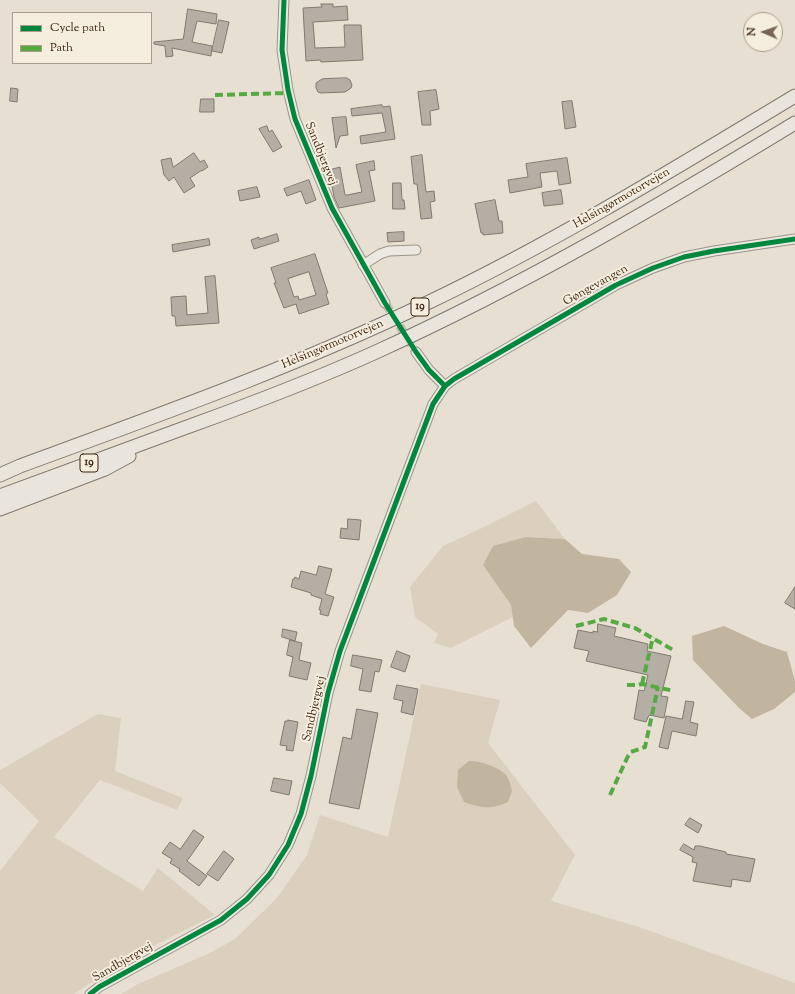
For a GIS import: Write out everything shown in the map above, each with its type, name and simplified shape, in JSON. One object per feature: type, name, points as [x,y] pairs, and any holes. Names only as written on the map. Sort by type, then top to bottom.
[{"type":"highway","name":"Helsingørmotorvejen","points":[[0,475],[20,466],[246,382],[337,344],[426,304],[596,215],[795,96]]},
{"type":"highway","name":"Helsingørmotorvejen","points":[[0,496],[291,389],[441,322],[531,276],[656,206],[795,123]]},
{"type":"highway","points":[[0,509],[105,469],[178,430]]},
{"type":"highway","points":[[0,469],[20,466]]},
{"type":"street","name":"Sandbjergvej","points":[[284,0],[282,50],[288,90],[295,119],[332,208],[384,303]]},
{"type":"street","name":"Gøngevangen","points":[[445,386],[454,379],[616,285],[653,268],[684,257],[795,238]]},
{"type":"street","points":[[363,265],[380,254],[389,251],[416,250]]},
{"type":"street","points":[[416,352],[429,370],[445,386]]},
{"type":"street","name":"Sandbjergvej","points":[[90,994],[119,976],[221,920],[247,899],[269,876],[288,845],[301,814],[311,776],[328,693],[340,651],[433,404],[445,386]]},
{"type":"shaded area","points":[[536,501],[565,539],[526,537],[483,565],[511,605],[513,617],[451,648],[434,643],[438,634],[415,617],[410,587],[443,546]]},
{"type":"shaded area","points":[[526,537],[565,539],[582,554],[619,559],[631,572],[617,595],[588,613],[568,610],[531,648],[514,626],[511,605],[483,565],[493,546]]},
{"type":"shaded area","points":[[724,626],[763,644],[787,652],[795,681],[795,692],[774,709],[752,719],[739,708],[693,660],[692,636]]},
{"type":"shaded area","points":[[421,684],[500,700],[488,743],[575,855],[551,901],[639,927],[795,983],[795,994],[121,994],[138,984],[210,953],[235,939],[277,898],[307,855],[320,815],[388,837]]},
{"type":"shaded area","points":[[98,714],[121,718],[115,771],[183,798],[177,810],[100,780],[54,837],[143,891],[158,868],[215,915],[157,944],[98,978],[74,994],[0,994],[0,871],[39,821],[0,783],[0,770]]},
{"type":"shaded area","points":[[469,761],[490,765],[507,776],[512,791],[508,802],[502,805],[486,807],[476,806],[464,802],[457,787],[458,770]]},
{"type":"building","points":[[321,4],[333,4],[333,7],[347,6],[348,20],[313,22],[315,48],[345,47],[344,25],[361,25],[363,60],[321,62],[320,60],[306,61],[303,8],[322,7]]},
{"type":"building","points":[[188,9],[217,14],[216,24],[197,21],[192,42],[212,46],[211,56],[172,48],[173,56],[166,57],[165,46],[154,44],[154,42],[183,39]]},
{"type":"building","points":[[219,20],[229,22],[222,53],[212,51]]},
{"type":"building","points":[[347,78],[350,80],[352,85],[351,88],[345,92],[321,93],[318,92],[316,88],[316,83],[322,79]]},
{"type":"building","points":[[11,88],[18,89],[17,102],[10,101]]},
{"type":"building","points":[[436,90],[439,109],[430,111],[431,125],[422,125],[418,92]]},
{"type":"building","points":[[201,99],[214,99],[214,112],[200,112]]},
{"type":"building","points":[[572,101],[576,127],[565,129],[562,102]]},
{"type":"building","points":[[382,105],[383,107],[390,106],[395,139],[361,144],[360,136],[386,132],[382,113],[352,116],[351,109]]},
{"type":"building","points":[[346,117],[348,135],[340,136],[336,148],[332,118]]},
{"type":"building","points":[[267,126],[269,132],[272,130],[282,147],[273,152],[259,129]]},
{"type":"building","points":[[194,153],[200,162],[204,160],[208,167],[190,178],[195,186],[184,193],[174,177],[169,181],[164,175],[161,160],[171,158],[173,167]]},
{"type":"building","points":[[422,155],[426,192],[434,191],[435,201],[430,202],[432,218],[421,219],[417,184],[414,184],[411,157]]},
{"type":"building","points":[[567,158],[571,183],[559,185],[557,171],[540,173],[542,187],[510,193],[508,180],[528,177],[526,164]]},
{"type":"building","points":[[374,161],[375,170],[369,171],[375,201],[339,208],[334,197],[329,170],[340,167],[345,195],[362,192],[356,165]]},
{"type":"building","points":[[309,180],[316,200],[306,204],[301,191],[287,196],[284,189]]},
{"type":"building","points":[[393,183],[401,183],[402,200],[404,200],[405,209],[393,209]]},
{"type":"building","points":[[257,187],[260,197],[240,201],[238,191]]},
{"type":"building","points":[[561,190],[563,204],[544,206],[542,193]]},
{"type":"building","points":[[495,200],[499,221],[502,221],[503,233],[483,235],[483,233],[481,233],[475,204]]},
{"type":"building","points":[[404,232],[404,241],[388,242],[387,233]]},
{"type":"building","points":[[277,234],[279,241],[254,249],[251,240]]},
{"type":"building","points":[[209,239],[210,245],[173,252],[172,245]]},
{"type":"building","points":[[315,254],[328,293],[326,294],[329,304],[299,314],[296,304],[284,308],[274,283],[276,283],[271,268]],"holes":[[[309,272],[316,295],[299,300],[298,296],[294,297],[288,279]]]},
{"type":"building","points":[[215,276],[219,323],[176,326],[175,316],[172,316],[171,297],[186,296],[187,315],[208,313],[205,277]]},
{"type":"building","points":[[348,519],[361,520],[359,540],[340,538],[341,528],[347,529]]},
{"type":"building","points":[[319,566],[332,569],[325,594],[334,597],[328,616],[320,614],[321,610],[319,610],[322,599],[311,595],[311,593],[291,587],[295,577],[299,579],[301,571],[316,575]]},
{"type":"building","points":[[795,587],[795,609],[785,603]]},
{"type":"building","points":[[598,624],[616,628],[614,636],[648,644],[647,651],[671,656],[661,696],[668,697],[664,718],[649,715],[646,722],[634,719],[639,690],[644,691],[648,675],[586,661],[589,651],[574,648],[578,630],[593,633],[593,631],[597,632]]},
{"type":"building","points":[[283,629],[297,632],[295,641],[282,637]]},
{"type":"building","points":[[290,640],[302,643],[299,660],[311,663],[307,680],[289,676],[293,657],[287,655]]},
{"type":"building","points":[[397,651],[410,656],[405,672],[391,667]]},
{"type":"building","points":[[353,655],[382,660],[379,672],[375,671],[371,692],[359,690],[363,669],[351,666]]},
{"type":"building","points":[[397,685],[418,689],[413,715],[401,712],[403,701],[394,699]]},
{"type":"building","points":[[686,701],[694,702],[690,722],[698,724],[696,736],[672,731],[668,749],[659,747],[666,716],[682,719]]},
{"type":"building","points":[[357,709],[378,713],[359,809],[329,803],[343,737],[351,739]]},
{"type":"building","points":[[288,720],[298,722],[293,751],[286,750],[287,746],[280,745],[285,721]]},
{"type":"building","points":[[274,778],[292,781],[289,795],[271,791]]},
{"type":"building","points":[[690,818],[702,825],[698,833],[685,825]]},
{"type":"building","points":[[194,830],[204,837],[187,861],[207,876],[199,886],[179,871],[180,869],[170,863],[172,859],[162,853],[170,842],[180,849]]},
{"type":"building","points":[[684,844],[694,850],[695,846],[700,846],[726,852],[726,854],[755,859],[750,882],[732,879],[731,887],[693,881],[697,863],[692,862],[693,857],[680,850]]},
{"type":"building","points":[[224,851],[234,859],[218,881],[207,874]]},
{"type":"tunnel","points":[[385,303],[416,352]]},
{"type":"marked path","points":[[215,95],[288,93]]},
{"type":"marked path","points":[[576,626],[604,619],[635,628],[675,651]]},
{"type":"marked path","points":[[642,684],[653,637]]},
{"type":"marked path","points":[[627,685],[642,684],[674,691]]},
{"type":"marked path","points":[[610,795],[628,756],[631,752],[645,747],[658,687]]},
{"type":"cycle path","points":[[284,0],[282,50],[288,90],[295,119],[332,208],[385,303],[416,352],[429,370],[445,386]]},
{"type":"cycle path","points":[[90,994],[99,987],[221,920],[247,899],[269,875],[288,845],[301,814],[311,776],[328,693],[340,651],[433,404],[445,386],[454,379],[616,285],[653,268],[684,257],[795,239]]}]
